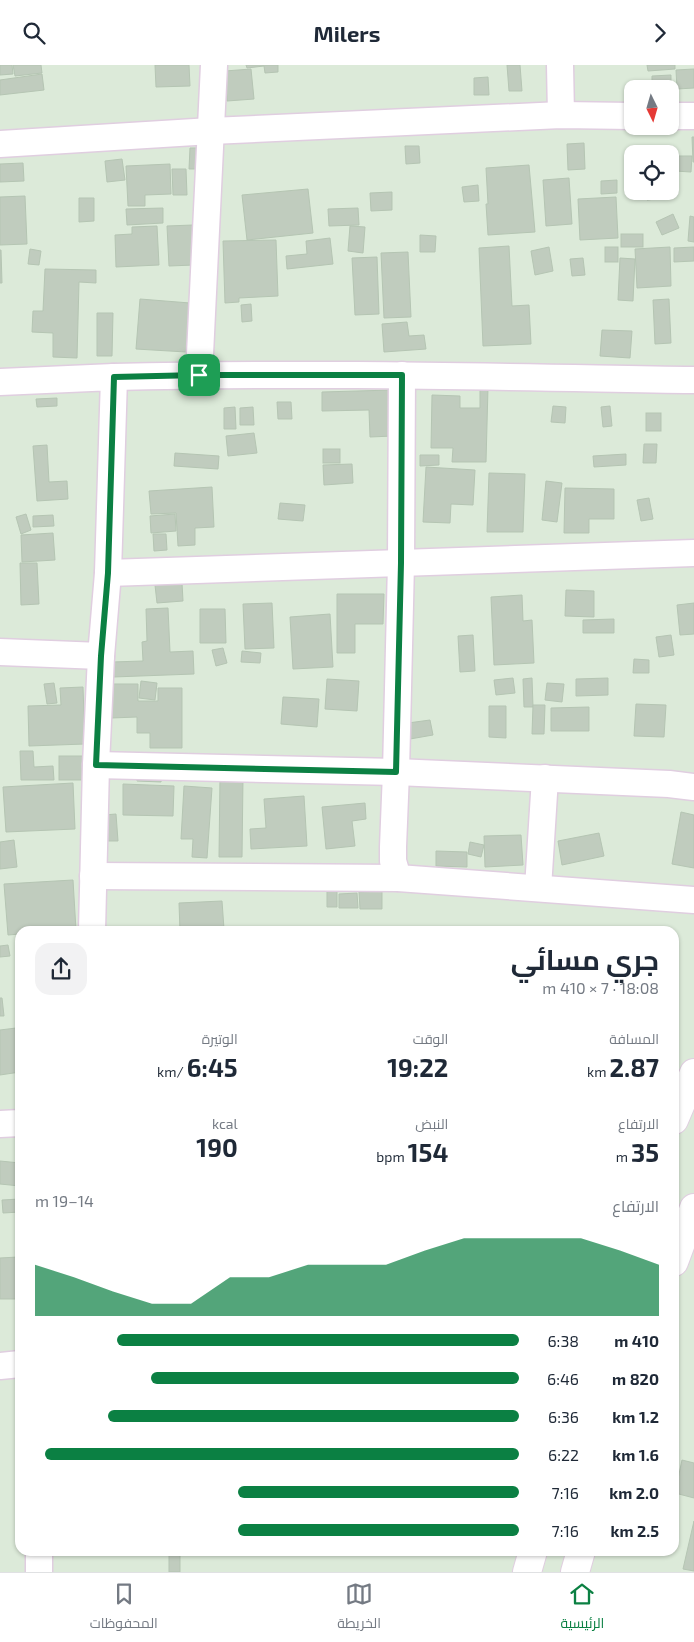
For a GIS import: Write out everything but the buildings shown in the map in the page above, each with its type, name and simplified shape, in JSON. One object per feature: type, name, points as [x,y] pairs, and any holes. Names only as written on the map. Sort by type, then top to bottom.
[{"type":"main road","points":[[679,1108],[694,1073]]},
{"type":"main road","points":[[679,1248],[694,1208]]},
{"type":"main road","points":[[526,1572],[531,1556]]},
{"type":"main road","points":[[575,1572],[580,1556]]},
{"type":"street","points":[[199,375],[214,65]]},
{"type":"street","points":[[560,65],[561,115]]},
{"type":"street","points":[[0,144],[211,131],[561,115],[624,116]]},
{"type":"street","points":[[679,116],[694,117]]},
{"type":"street","points":[[0,382],[199,375],[402,375],[694,380]]},
{"type":"street","points":[[398,878],[393,854],[401,563],[402,375]]},
{"type":"street","points":[[92,926],[96,765],[101,656],[108,573],[114,377]]},
{"type":"street","points":[[108,573],[694,553]]},
{"type":"street","points":[[0,652],[101,656]]},
{"type":"street","points":[[96,765],[396,772],[669,784],[694,787]]},
{"type":"street","points":[[538,888],[545,779]]},
{"type":"street","points":[[93,876],[398,878],[694,900]]},
{"type":"street","points":[[0,1124],[15,1123]]},
{"type":"street","points":[[0,1366],[15,1364]]},
{"type":"street","points":[[39,1556],[39,1572]]},
{"type":"route","points":[[199,375],[402,375],[401,563],[396,772],[96,765],[101,656],[108,573],[114,377],[199,375]]}]
